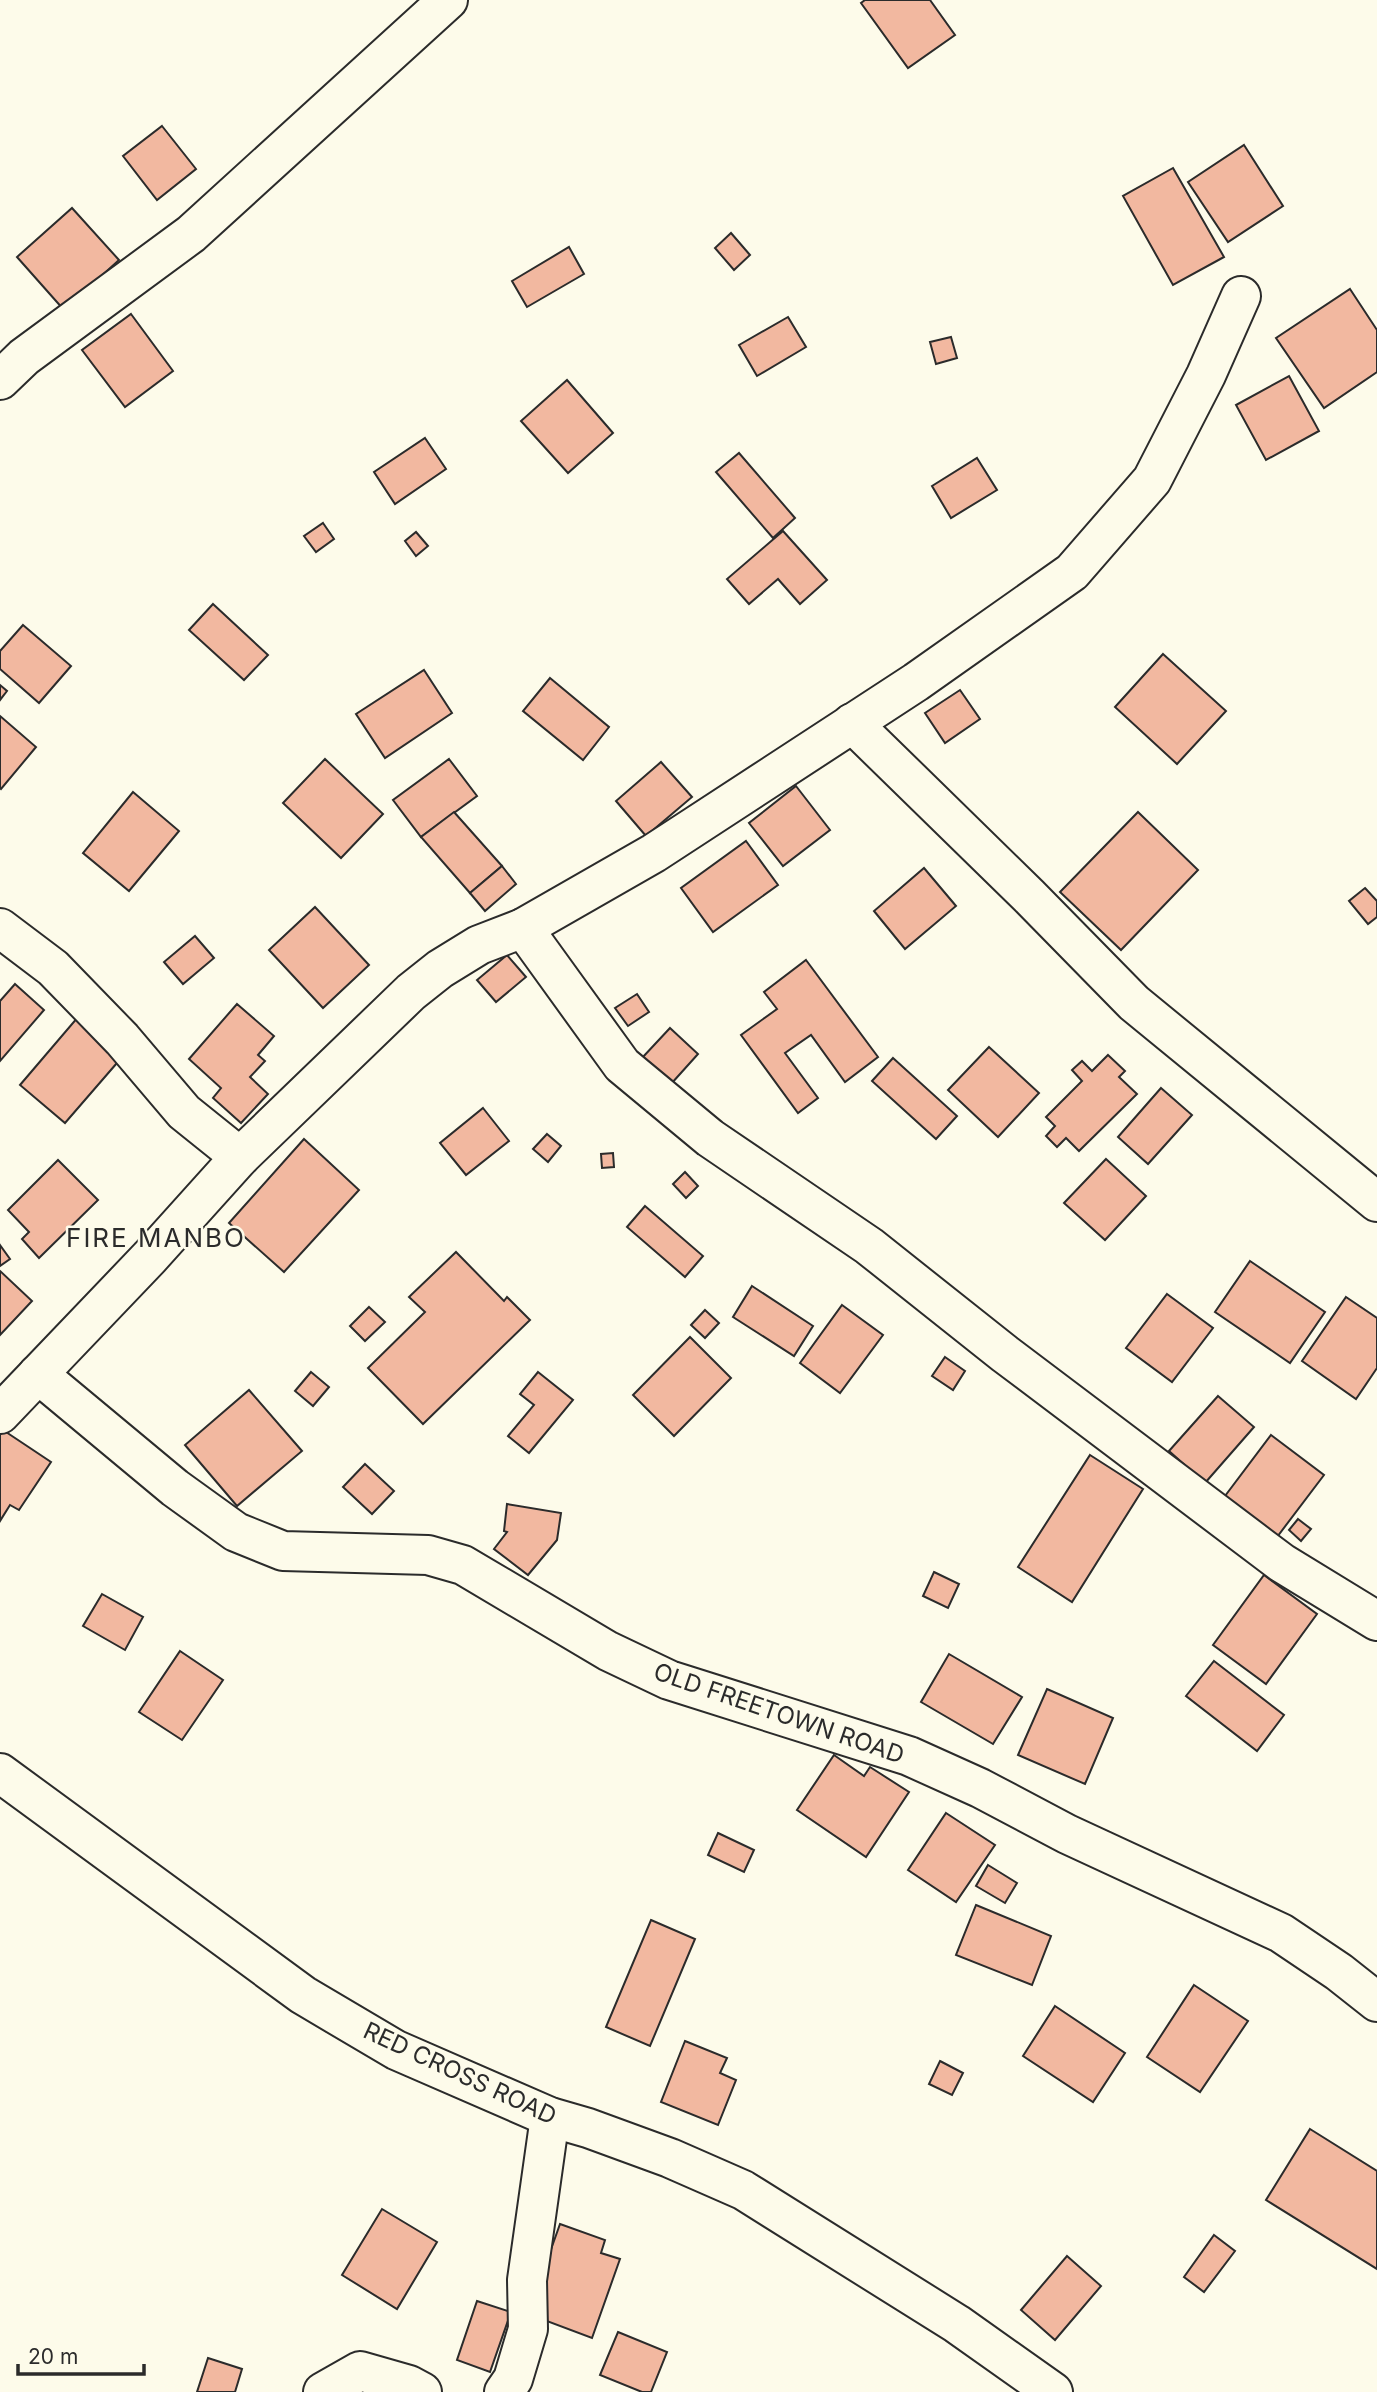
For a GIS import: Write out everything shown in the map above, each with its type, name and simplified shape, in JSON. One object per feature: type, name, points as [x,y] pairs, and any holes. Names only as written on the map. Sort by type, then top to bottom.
[{"type":"street","points":[[0,380],[24,357],[191,234],[448,0]]},
{"type":"street","points":[[0,1414],[150,1257],[240,1157],[411,992],[440,969],[479,945],[523,928],[654,853],[916,682],[1072,572],[1152,480],[1206,375],[1241,296]]},
{"type":"street","points":[[852,723],[1134,1003],[1377,1202]]},
{"type":"street","points":[[0,928],[53,968],[122,1038],[184,1112],[240,1157]]},
{"type":"street","points":[[523,928],[622,1065],[710,1139],[869,1246],[1049,1388],[1282,1563],[1377,1621]]},
{"type":"street","name":"OLD FREETOWN ROAD","points":[[38,1374],[175,1488],[236,1532],[283,1551],[428,1555],[463,1565],[608,1651],[669,1680],[909,1756],[980,1787],[1067,1834],[1280,1933],[1339,1972],[1377,2002]]},
{"type":"street","name":"RED CROSS ROAD","points":[[0,1773],[303,1995],[396,2050],[550,2118],[588,2128],[670,2158],[743,2190],[957,2324],[1053,2392]]},
{"type":"street","points":[[504,2392],[513,2379],[528,2329],[527,2280],[550,2118]]},
{"type":"street","points":[[323,2392],[360,2371],[409,2385],[422,2392]]},
{"type":"building","points":[[865,0],[930,0],[955,35],[908,68],[861,3]]},
{"type":"building","points":[[162,126],[196,169],[157,200],[123,156]]},
{"type":"building","points":[[1244,145],[1283,206],[1228,242],[1188,182]]},
{"type":"building","points":[[1173,168],[1224,257],[1173,285],[1123,196]]},
{"type":"building","points":[[72,208],[119,260],[64,310],[17,257]]},
{"type":"building","points":[[731,233],[750,255],[734,270],[715,248]]},
{"type":"building","points":[[569,247],[584,274],[527,307],[512,281]]},
{"type":"building","points":[[1350,289],[1377,330],[1377,372],[1324,408],[1276,338]]},
{"type":"building","points":[[131,314],[173,371],[125,407],[82,350]]},
{"type":"building","points":[[788,317],[806,347],[757,376],[739,345]]},
{"type":"building","points":[[951,337],[957,358],[936,364],[930,342]]},
{"type":"building","points":[[1289,376],[1319,431],[1266,460],[1236,405]]},
{"type":"building","points":[[567,380],[613,433],[568,473],[521,421]]},
{"type":"building","points":[[425,438],[446,469],[395,504],[374,472]]},
{"type":"building","points":[[739,453],[795,518],[773,538],[716,472]]},
{"type":"building","points":[[977,458],[997,490],[951,518],[932,486]]},
{"type":"building","points":[[323,523],[334,539],[316,552],[304,536]]},
{"type":"building","points":[[783,531],[827,580],[800,604],[778,579],[749,604],[727,579]]},
{"type":"building","points":[[416,532],[428,546],[416,556],[405,541]]},
{"type":"building","points":[[213,604],[268,655],[244,680],[189,630]]},
{"type":"building","points":[[23,625],[71,666],[39,703],[0,669],[0,651]]},
{"type":"building","points":[[1163,654],[1226,711],[1177,764],[1115,707]]},
{"type":"building","points":[[424,670],[452,713],[385,758],[356,714]]},
{"type":"building","points":[[550,678],[609,727],[583,760],[523,711]]},
{"type":"building","points":[[0,685],[7,691],[0,700]]},
{"type":"building","points":[[960,690],[980,719],[945,743],[925,713]]},
{"type":"building","points":[[0,716],[36,747],[1,789],[0,788]]},
{"type":"building","points":[[325,759],[383,814],[341,858],[283,803]]},
{"type":"building","points":[[449,759],[477,796],[421,837],[393,800]]},
{"type":"building","points":[[661,762],[692,797],[646,836],[616,801]]},
{"type":"building","points":[[796,786],[830,830],[783,866],[749,823]]},
{"type":"building","points":[[133,792],[179,831],[129,891],[83,853]]},
{"type":"building","points":[[454,812],[502,866],[470,893],[421,837]]},
{"type":"building","points":[[1138,812],[1198,870],[1121,950],[1060,892]]},
{"type":"building","points":[[746,841],[778,885],[713,932],[681,888]]},
{"type":"building","points":[[502,866],[516,884],[485,911],[470,893]]},
{"type":"building","points":[[924,868],[956,906],[905,949],[874,911]]},
{"type":"building","points":[[1365,888],[1377,901],[1377,917],[1368,924],[1349,901]]},
{"type":"building","points":[[315,907],[369,965],[323,1008],[269,950]]},
{"type":"building","points":[[195,936],[214,958],[183,984],[164,962]]},
{"type":"building","points":[[507,955],[526,977],[496,1002],[477,980]]},
{"type":"building","points":[[806,960],[878,1057],[845,1082],[811,1035],[785,1053],[818,1098],[798,1113],[741,1035],[777,1009],[764,992]]},
{"type":"building","points":[[15,984],[44,1010],[0,1061],[0,1001]]},
{"type":"building","points":[[637,994],[649,1012],[628,1026],[615,1008]]},
{"type":"building","points":[[237,1004],[274,1036],[258,1055],[265,1061],[250,1077],[268,1094],[241,1123],[213,1098],[221,1088],[189,1059]]},
{"type":"building","points":[[78,1017],[123,1056],[65,1123],[20,1085]]},
{"type":"building","points":[[670,1028],[698,1054],[671,1084],[642,1058]]},
{"type":"building","points":[[989,1047],[1039,1093],[998,1137],[948,1090]]},
{"type":"building","points":[[1108,1055],[1125,1071],[1119,1077],[1137,1094],[1079,1151],[1066,1138],[1057,1147],[1046,1136],[1055,1126],[1046,1117],[1082,1081],[1072,1070],[1082,1061],[1092,1071]]},
{"type":"building","points":[[893,1058],[957,1116],[936,1139],[872,1081]]},
{"type":"building","points":[[1161,1088],[1192,1115],[1148,1164],[1118,1137]]},
{"type":"building","points":[[483,1108],[509,1141],[466,1175],[440,1143]]},
{"type":"building","points":[[547,1134],[561,1146],[548,1162],[533,1149]]},
{"type":"building","points":[[304,1139],[359,1190],[284,1272],[229,1223]]},
{"type":"building","points":[[613,1153],[614,1167],[602,1168],[601,1154]]},
{"type":"building","points":[[1106,1159],[1146,1196],[1105,1240],[1064,1203]]},
{"type":"building","points":[[58,1160],[98,1200],[39,1258],[22,1239],[29,1232],[8,1210]]},
{"type":"building","points":[[685,1172],[698,1186],[686,1198],[673,1184]]},
{"type":"building","points":[[645,1206],[703,1256],[685,1277],[627,1227]]},
{"type":"building","points":[[0,1245],[10,1259],[0,1266]]},
{"type":"building","points":[[456,1252],[504,1301],[507,1297],[530,1320],[423,1424],[368,1368],[425,1312],[409,1297]]},
{"type":"building","points":[[1250,1261],[1325,1312],[1290,1363],[1215,1312]]},
{"type":"building","points":[[0,1271],[32,1301],[0,1335]]},
{"type":"building","points":[[752,1286],[813,1326],[794,1356],[733,1317]]},
{"type":"building","points":[[1167,1294],[1213,1328],[1172,1382],[1126,1348]]},
{"type":"building","points":[[1346,1297],[1377,1318],[1377,1368],[1356,1399],[1302,1361]]},
{"type":"building","points":[[842,1305],[883,1335],[840,1393],[800,1363]]},
{"type":"building","points":[[369,1307],[385,1322],[365,1341],[350,1326]]},
{"type":"building","points":[[705,1310],[719,1323],[705,1338],[691,1325]]},
{"type":"building","points":[[690,1337],[731,1378],[674,1436],[633,1395]]},
{"type":"building","points":[[945,1357],[965,1371],[953,1390],[932,1376]]},
{"type":"building","points":[[311,1372],[329,1387],[313,1406],[295,1391]]},
{"type":"building","points":[[538,1372],[573,1400],[529,1453],[508,1436],[534,1405],[520,1394]]},
{"type":"building","points":[[249,1390],[302,1451],[237,1506],[185,1445]]},
{"type":"building","points":[[1218,1396],[1254,1427],[1205,1483],[1169,1451]]},
{"type":"building","points":[[3,1430],[51,1462],[19,1510],[10,1505],[0,1521],[0,1435]]},
{"type":"building","points":[[1271,1435],[1324,1475],[1274,1541],[1222,1500]]},
{"type":"building","points":[[1090,1455],[1143,1489],[1072,1602],[1018,1567]]},
{"type":"building","points":[[365,1464],[394,1491],[372,1514],[343,1487]]},
{"type":"building","points":[[507,1504],[561,1513],[557,1540],[528,1575],[494,1549],[507,1532],[504,1531]]},
{"type":"building","points":[[1298,1519],[1311,1529],[1301,1541],[1289,1530]]},
{"type":"building","points":[[934,1572],[959,1584],[948,1608],[923,1596]]},
{"type":"building","points":[[1264,1575],[1317,1614],[1266,1684],[1213,1645]]},
{"type":"building","points":[[102,1594],[143,1617],[125,1650],[83,1626]]},
{"type":"building","points":[[180,1651],[223,1680],[182,1740],[139,1712]]},
{"type":"building","points":[[949,1654],[1022,1697],[993,1744],[921,1702]]},
{"type":"building","points":[[1214,1661],[1284,1715],[1257,1751],[1186,1696]]},
{"type":"building","points":[[1047,1689],[1113,1718],[1085,1784],[1018,1755]]},
{"type":"building","points":[[834,1755],[864,1776],[870,1767],[909,1792],[866,1857],[797,1810]]},
{"type":"building","points":[[946,1813],[995,1845],[956,1902],[908,1870]]},
{"type":"building","points":[[718,1833],[754,1850],[744,1872],[708,1855]]},
{"type":"building","points":[[988,1865],[1017,1883],[1005,1903],[976,1886]]},
{"type":"building","points":[[976,1905],[1051,1936],[1032,1985],[956,1955]]},
{"type":"building","points":[[651,1920],[695,1939],[650,2046],[606,2027]]},
{"type":"building","points":[[1194,1985],[1248,2021],[1200,2092],[1147,2057]]},
{"type":"building","points":[[1055,2006],[1125,2053],[1093,2102],[1023,2056]]},
{"type":"building","points":[[685,2041],[727,2058],[720,2073],[736,2080],[718,2125],[661,2102]]},
{"type":"building","points":[[940,2061],[963,2073],[952,2095],[929,2084]]},
{"type":"building","points":[[1310,2129],[1377,2171],[1377,2269],[1266,2200]]},
{"type":"building","points":[[382,2209],[437,2242],[397,2309],[342,2275]]},
{"type":"building","points":[[560,2224],[605,2240],[601,2253],[620,2259],[592,2338],[528,2314]]},
{"type":"building","points":[[1214,2235],[1235,2251],[1204,2292],[1184,2277]]},
{"type":"building","points":[[1067,2256],[1101,2286],[1055,2340],[1021,2310]]},
{"type":"building","points":[[477,2301],[511,2312],[490,2372],[457,2360]]},
{"type":"building","points":[[618,2332],[667,2352],[651,2392],[642,2392],[600,2375]]},
{"type":"building","points":[[208,2358],[242,2369],[235,2392],[197,2392]]},
{"type":"district","name":"FIRE MANBO","points":[[156,1237]]}]
